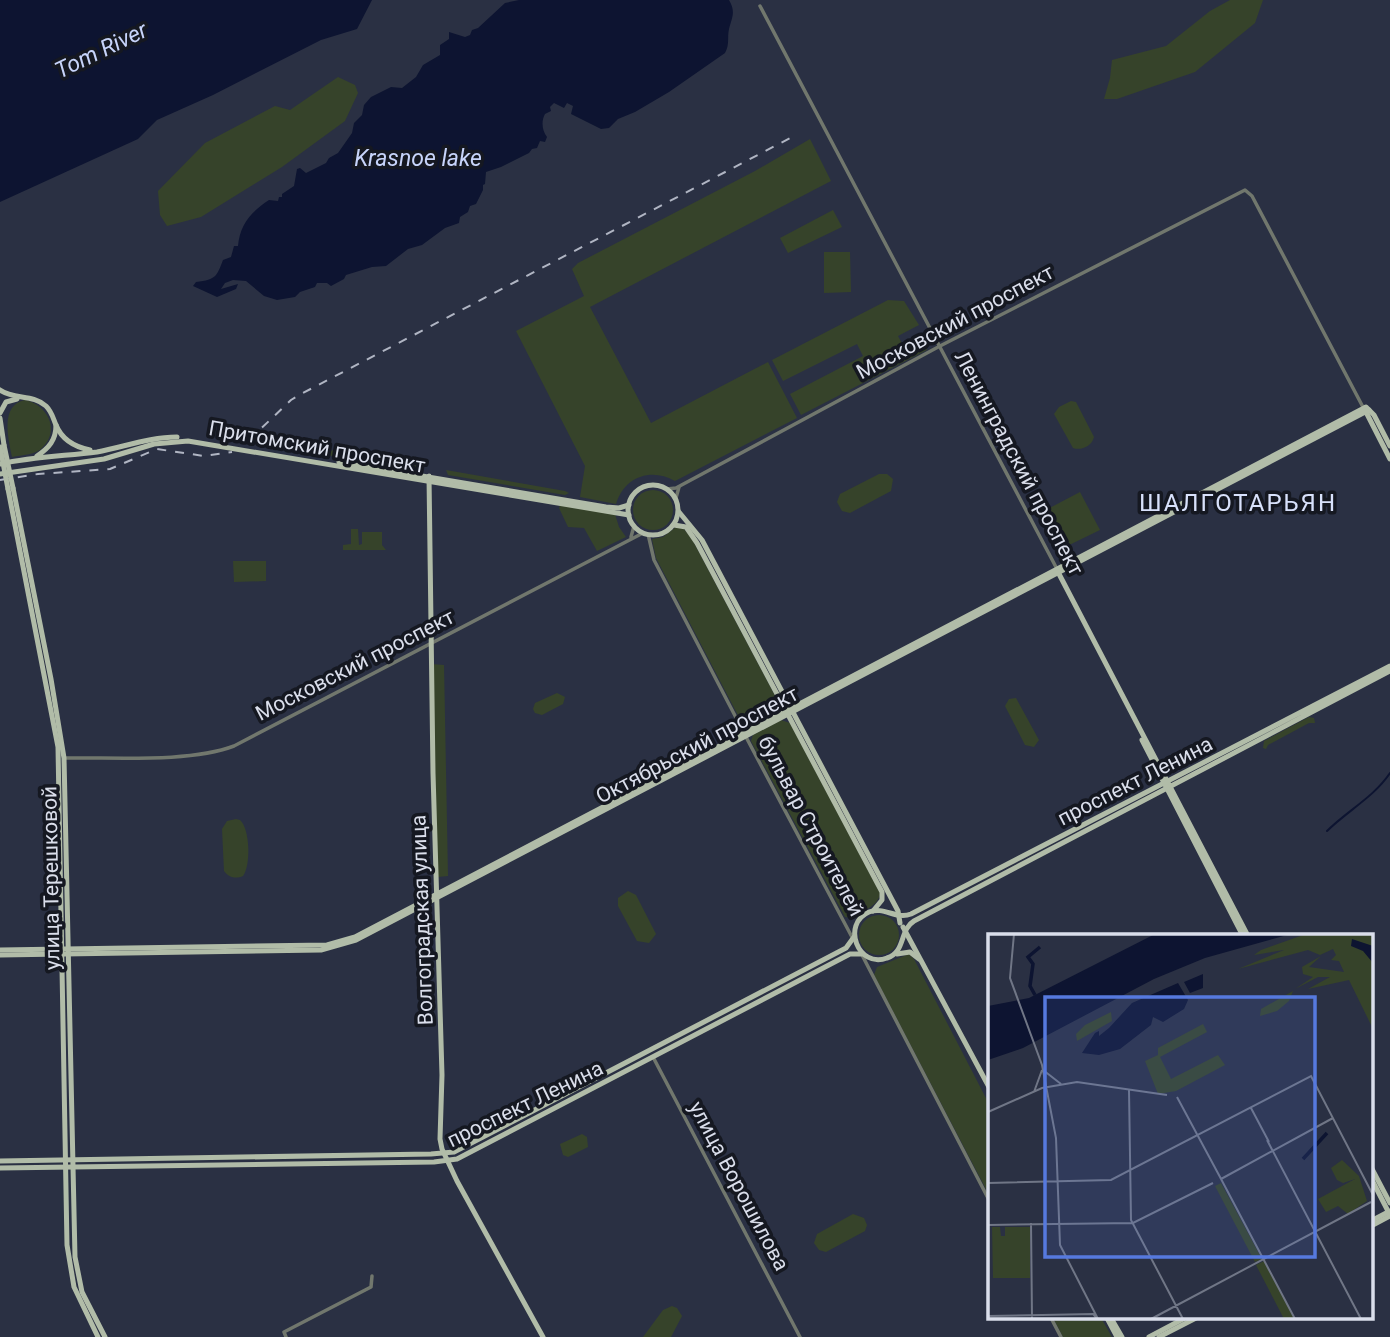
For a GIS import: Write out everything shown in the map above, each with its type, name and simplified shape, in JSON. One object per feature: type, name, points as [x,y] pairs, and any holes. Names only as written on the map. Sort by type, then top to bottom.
[{"type":"main road","points":[[0,390],[8,395],[46,405],[56,425],[73,445],[97,452]]},
{"type":"main road","points":[[0,413],[6,402],[27,398]]},
{"type":"main road","name":"Октябрьский проспект","points":[[0,953],[327,945],[355,937],[1366,410]]},
{"type":"main road","points":[[1366,410],[1374,415],[1390,446]]},
{"type":"main road","points":[[1366,410],[1390,459]]},
{"type":"main road","name":"улица Терешковой","points":[[0,418],[2,446],[51,678],[64,758],[70,1272],[77,1296],[98,1337]]},
{"type":"main road","points":[[33,458],[52,443],[56,425]]},
{"type":"main road","name":"Притомский проспект","points":[[0,464],[97,452],[163,438],[189,438],[629,515]]},
{"type":"main road","name":"Притомский проспект","points":[[0,474],[119,456],[154,444],[188,441],[606,507],[619,508],[629,505]]},
{"type":"main road","points":[[119,447],[123,451],[119,456]]},
{"type":"main road","name":"Волгоградская улица","points":[[429,479],[430,643],[442,1075],[440,1133],[447,1161],[543,1337]]},
{"type":"main road","points":[[645,486],[667,489],[676,498],[678,512],[674,525],[662,534],[645,534],[634,526],[629,515],[629,505],[635,494],[645,486]]},
{"type":"main road","name":"улица Терешковой","points":[[11,489],[58,747],[65,952]]},
{"type":"main road","name":"бульвар Строителей","points":[[678,512],[702,540],[882,892],[881,904],[873,911]]},
{"type":"main road","name":"бульвар Строителей","points":[[674,525],[683,526],[694,536],[988,1085]]},
{"type":"main road","name":"Ленинградский проспект","points":[[1058,571],[1141,734],[1149,744],[1167,786],[1244,934]]},
{"type":"main road","name":"проспект Ленина","points":[[900,924],[914,921],[1390,668]]},
{"type":"main road","name":"проспект Ленина","points":[[900,924],[921,909],[1167,786]]},
{"type":"main road","points":[[894,955],[902,945],[900,924],[886,911],[873,911],[860,919],[854,939],[862,953],[881,960],[910,952],[918,957],[988,1091]]},
{"type":"main road","name":"проспект Ленина","points":[[0,1168],[205,1157],[444,1154],[463,1149],[846,948],[854,939]]},
{"type":"main road","name":"проспект Ленина","points":[[0,1161],[191,1165],[447,1161],[467,1155],[850,954],[862,953]]},
{"type":"main road","points":[[191,1165],[193,1161],[205,1157]]},
{"type":"main road","name":"улица Терешковой","points":[[68,1163],[77,1272],[85,1298],[106,1337]]},
{"type":"main road","points":[[1372,1169],[1390,1203]]},
{"type":"main road","points":[[1372,1180],[1390,1213],[1372,1223]]},
{"type":"main road","points":[[1110,1320],[1119,1337]]},
{"type":"main road","points":[[1149,1337],[1181,1320]]},
{"type":"main road","points":[[1159,1337],[1192,1320]]},
{"type":"street","name":"Ленинградский проспект","points":[[760,6],[1058,571]]},
{"type":"street","name":"Московский проспект","points":[[667,489],[681,485],[940,346],[1245,190],[1252,196],[1366,410]]},
{"type":"street","points":[[676,498],[681,485]]},
{"type":"street","points":[[631,539],[634,526]]},
{"type":"street","name":"Московский проспект","points":[[64,758],[195,755],[234,746],[645,534]]},
{"type":"street","name":"бульвар Строителей","points":[[645,534],[654,560],[854,939]]},
{"type":"street","points":[[862,953],[988,1198]]},
{"type":"street","name":"улица Ворошилова","points":[[650,1051],[800,1337]]},
{"type":"street","points":[[286,1337],[284,1332],[371,1287],[372,1276]]},
{"type":"street","points":[[1052,1320],[1061,1337]]},
{"type":"green space","points":[[1230,0],[1263,0],[1255,23],[1195,72],[1117,99],[1104,99],[1112,60],[1166,46],[1210,11]]},
{"type":"green space","points":[[338,77],[355,85],[358,93],[345,121],[282,167],[201,217],[167,226],[160,215],[158,191],[205,143],[275,106],[290,110]]},
{"type":"green space","points":[[810,139],[831,181],[590,307],[651,423],[768,362],[797,418],[675,481],[657,475],[640,477],[625,487],[616,504],[580,497],[585,466],[516,331],[584,296],[572,269],[578,263],[755,171]]},
{"type":"green space","points":[[833,210],[842,227],[788,253],[780,238]]},
{"type":"green space","points":[[824,252],[850,252],[851,292],[824,293]]},
{"type":"green space","points":[[888,300],[904,301],[919,325],[898,336],[905,349],[924,340],[927,350],[801,415],[790,394],[863,356],[857,344],[783,381],[772,360]]},
{"type":"green space","points":[[25,400],[33,402],[45,412],[51,425],[51,433],[37,452],[12,457],[8,431],[9,415],[17,403]]},
{"type":"green space","points":[[1071,401],[1076,402],[1094,437],[1089,445],[1083,448],[1073,448],[1054,414],[1059,407]]},
{"type":"green space","points":[[333,450],[415,464],[417,467],[413,469],[331,456],[329,452]]},
{"type":"green space","points":[[446,470],[569,493],[565,495],[448,475]]},
{"type":"green space","points":[[879,474],[887,474],[893,479],[891,491],[850,513],[842,511],[837,502],[840,494]]},
{"type":"green space","points":[[653,490],[667,496],[673,510],[667,524],[653,530],[639,524],[633,510],[639,496]]},
{"type":"green space","points":[[1080,492],[1100,530],[1061,549],[1042,512]]},
{"type":"green space","points":[[560,505],[615,514],[626,537],[597,551],[584,528],[568,527]]},
{"type":"green space","points":[[676,527],[684,529],[692,539],[780,705],[776,713],[749,727],[743,725],[656,558],[652,539],[663,537]]},
{"type":"green space","points":[[351,529],[358,529],[359,545],[362,544],[362,532],[382,532],[382,545],[386,550],[343,550],[343,545],[351,544]]},
{"type":"green space","points":[[233,561],[266,561],[266,581],[234,582]]},
{"type":"green space","points":[[431,664],[444,665],[448,876],[438,877]]},
{"type":"green space","points":[[557,693],[565,697],[563,704],[542,715],[535,713],[535,703]]},
{"type":"green space","points":[[1016,698],[1039,740],[1034,747],[1025,745],[1005,706],[1009,699]]},
{"type":"green space","points":[[1309,717],[1314,718],[1315,723],[1309,723],[1268,745],[1266,749],[1263,748],[1264,741]]},
{"type":"green space","points":[[781,720],[790,723],[880,893],[873,905],[853,918],[845,917],[751,741],[753,735]]},
{"type":"green space","points":[[240,820],[246,831],[248,856],[246,871],[243,876],[235,878],[224,871],[222,829],[227,821]]},
{"type":"green space","points":[[628,891],[636,895],[656,934],[649,943],[637,941],[618,906],[618,898]]},
{"type":"green space","points":[[879,915],[893,921],[899,935],[893,949],[879,955],[865,949],[859,935],[865,921]]},
{"type":"green space","points":[[909,954],[914,959],[988,1102],[988,1193],[874,975],[877,967]]},
{"type":"green space","points":[[582,1134],[587,1137],[588,1147],[568,1157],[563,1155],[560,1144]]},
{"type":"green space","points":[[853,1214],[864,1218],[867,1225],[865,1231],[826,1252],[819,1250],[814,1243],[817,1234]]},
{"type":"green space","points":[[672,1306],[677,1308],[682,1316],[671,1337],[643,1337],[663,1310]]},
{"type":"green space","points":[[1054,1320],[1102,1320],[1112,1337],[1063,1337]]},
{"type":"water","name":"Tom River","points":[[0,0],[372,0],[357,29],[321,40],[157,120],[138,139],[0,202]]},
{"type":"water","name":"Krasnoe lake","points":[[519,0],[729,0],[733,14],[725,53],[669,92],[618,119],[609,128],[601,129],[571,114],[573,106],[567,103],[564,108],[554,103],[543,120],[547,137],[545,142],[540,141],[537,148],[529,153],[486,172],[485,184],[476,204],[470,206],[468,212],[460,217],[459,223],[445,228],[422,245],[408,249],[386,266],[346,275],[331,286],[317,283],[315,287],[300,292],[295,297],[277,300],[264,296],[246,281],[233,280],[225,283],[221,289],[238,284],[236,289],[217,297],[193,286],[196,282],[215,276],[223,260],[231,257],[234,246],[238,246],[247,219],[269,200],[278,201],[282,194],[294,186],[297,169],[300,168],[306,173],[326,163],[338,153],[371,97],[391,87],[402,88],[416,77],[423,65],[440,55],[440,45],[449,39],[449,32],[465,37],[470,35],[472,30],[478,28],[505,3]]},
{"type":"waterway","points":[[1327,831],[1384,782],[1390,773]]},
{"type":"railway","points":[[249,440],[291,400],[301,394],[794,136]]},
{"type":"railway","points":[[0,480],[38,474],[110,469],[157,449],[204,456],[232,452]]},
{"type":"district","name":"ШАЛГОТАРЬЯН","points":[[1238,503]]}]
